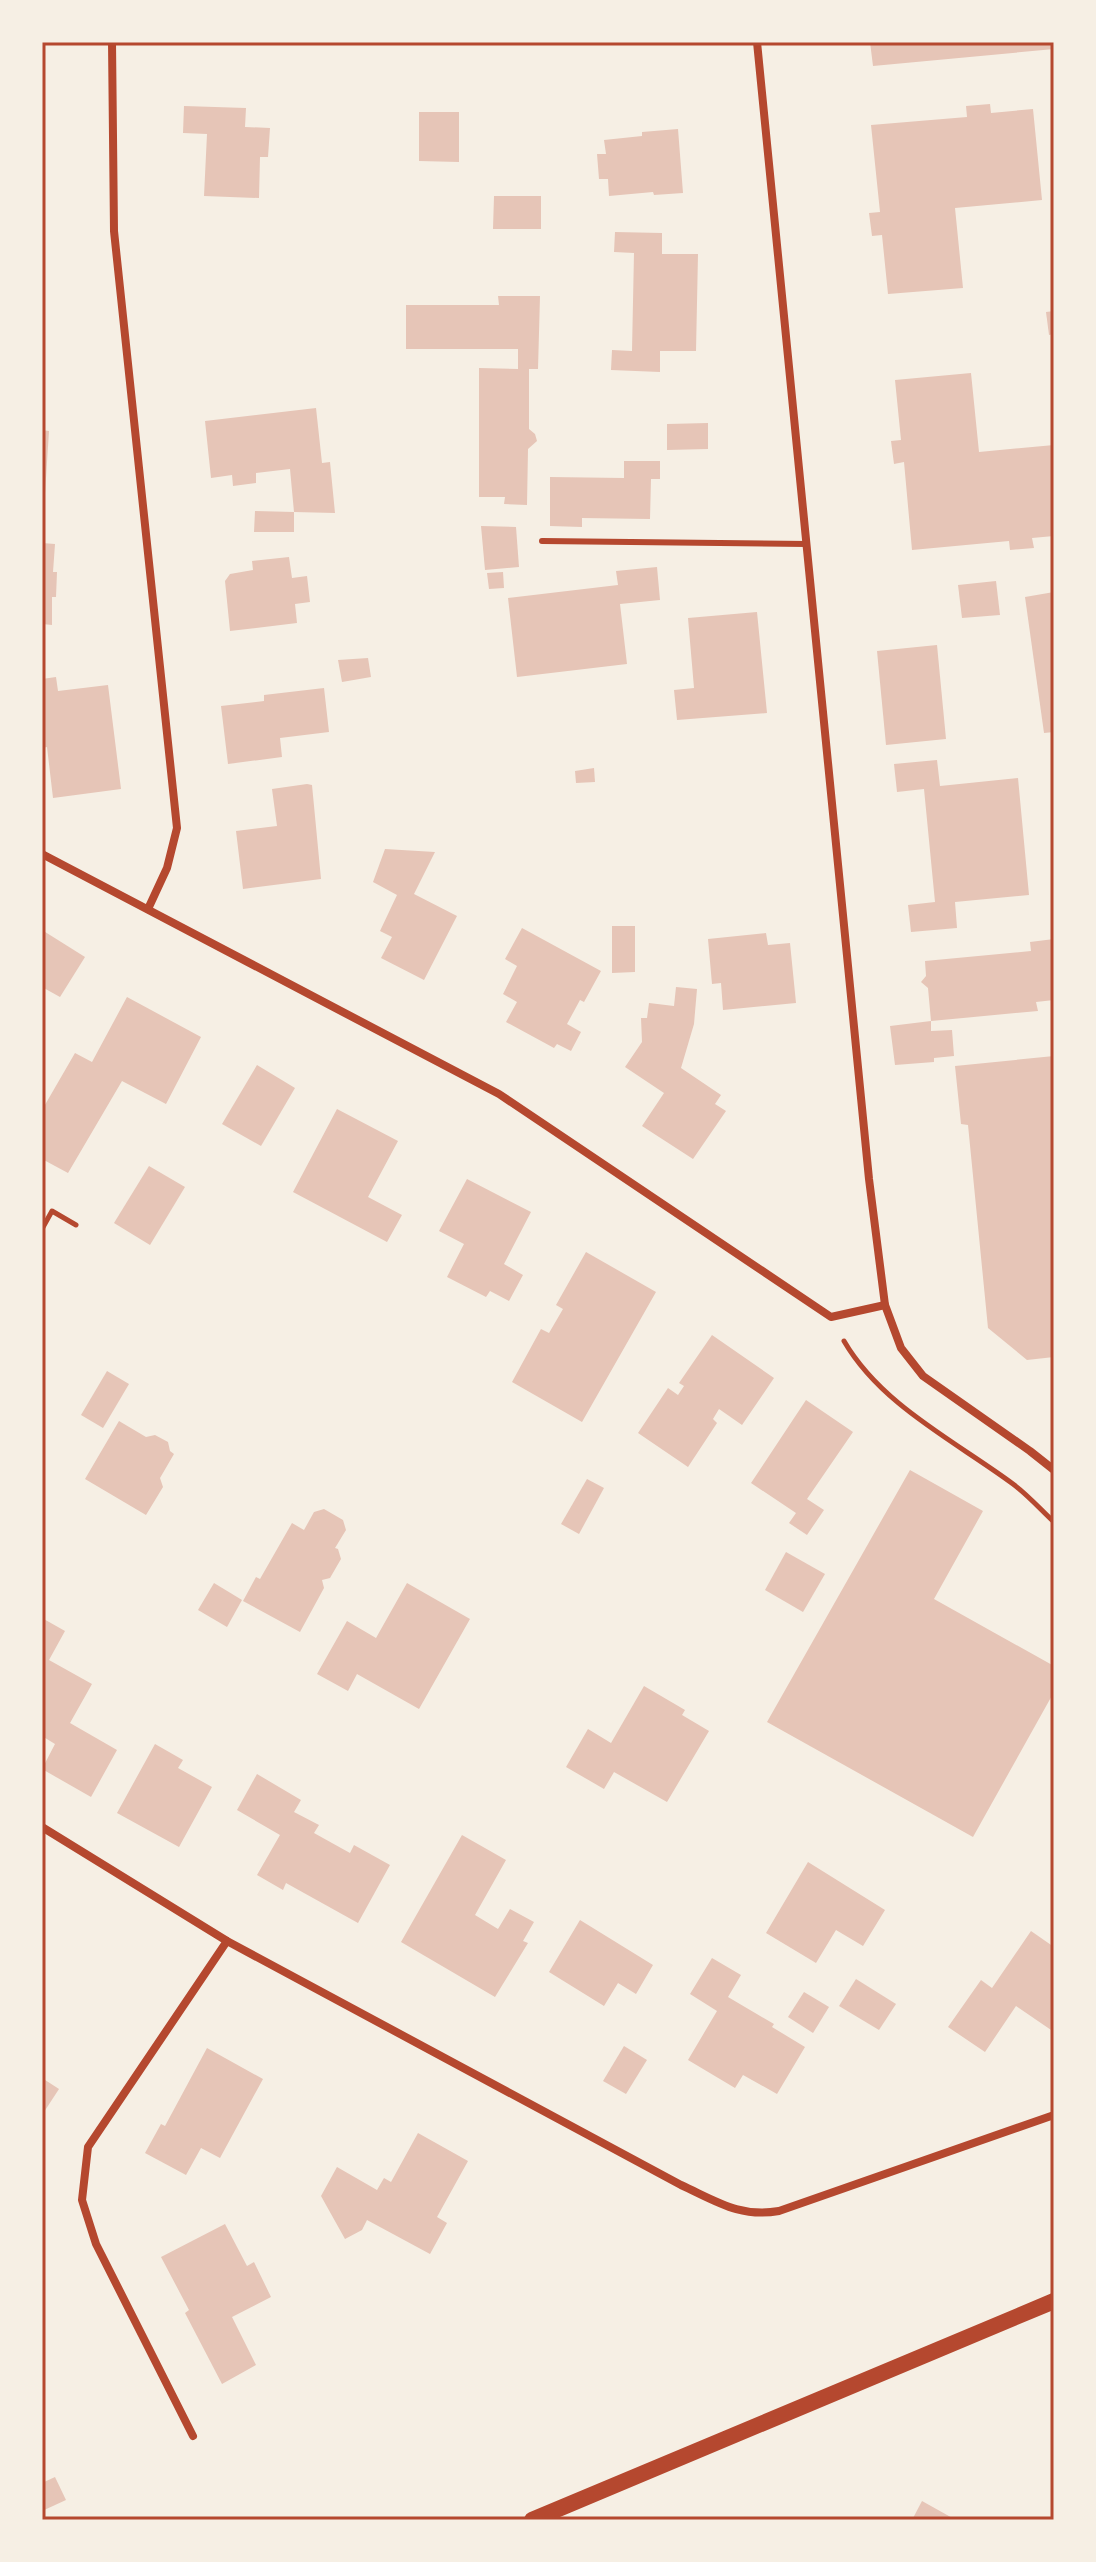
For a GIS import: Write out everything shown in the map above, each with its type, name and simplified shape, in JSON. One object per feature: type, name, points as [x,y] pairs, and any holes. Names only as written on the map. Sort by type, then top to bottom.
[{"type":"main road","points":[[532,2520],[1054,2301]]},
{"type":"street","points":[[112,42],[114,231],[177,828],[167,868],[148,909]]},
{"type":"street","points":[[757,42],[869,1179],[885,1305],[901,1348],[923,1376],[1054,1470]]},
{"type":"street","points":[[42,854],[499,1094],[831,1317],[885,1305]]},
{"type":"street","points":[[42,1827],[227,1941],[681,2185],[738,2211],[757,2215],[779,2211],[1054,2115]]},
{"type":"street","points":[[193,2436],[96,2244],[82,2200],[88,2147],[227,1941]]},
{"type":"lane","points":[[542,541],[807,544]]},
{"type":"path","points":[[42,1229],[52,1211],[76,1225]]},
{"type":"path","points":[[831,1317],[854,1358],[889,1396],[1016,1487],[1054,1522]]},
{"type":"building","points":[[870,42],[1054,42],[1054,49],[873,66]]},
{"type":"building","points":[[990,104],[991,113],[1033,109],[1042,200],[955,208],[963,288],[888,294],[882,235],[872,236],[869,213],[880,212],[871,125],[967,117],[966,106]]},
{"type":"building","points":[[184,106],[246,108],[245,127],[270,128],[268,157],[260,157],[259,198],[204,196],[207,134],[183,133]]},
{"type":"building","points":[[419,112],[459,112],[459,162],[419,161]]},
{"type":"building","points":[[678,129],[683,193],[609,196],[608,179],[599,179],[597,154],[606,154],[604,140]]},
{"type":"building","points":[[494,196],[541,196],[541,229],[493,229]]},
{"type":"building","points":[[615,232],[662,233],[662,254],[698,254],[696,351],[660,351],[660,372],[611,370],[612,350],[632,351],[634,253],[614,252]]},
{"type":"building","points":[[498,296],[540,296],[538,369],[529,369],[529,429],[537,441],[528,449],[527,505],[504,504],[505,497],[479,497],[479,368],[518,369],[518,349],[406,349],[406,305],[499,305]]},
{"type":"building","points":[[1054,311],[1054,334],[1049,335],[1046,312]]},
{"type":"building","points":[[971,373],[979,452],[1054,445],[1054,536],[1032,538],[1034,548],[1010,550],[1009,541],[912,550],[904,462],[894,464],[891,441],[901,440],[895,380]]},
{"type":"building","points":[[316,408],[322,463],[330,462],[335,513],[294,512],[290,469],[256,473],[256,483],[233,486],[232,475],[211,478],[205,421]]},
{"type":"building","points":[[708,423],[708,449],[667,450],[667,424]]},
{"type":"building","points":[[42,430],[49,431],[45,493],[42,493]]},
{"type":"building","points":[[624,461],[660,461],[660,479],[651,479],[650,519],[582,518],[582,527],[550,526],[550,477],[624,478]]},
{"type":"building","points":[[255,511],[294,512],[294,532],[254,532]]},
{"type":"building","points":[[481,526],[516,527],[519,567],[485,570]]},
{"type":"building","points":[[42,543],[55,544],[53,572],[57,572],[56,597],[52,597],[52,625],[42,624]]},
{"type":"building","points":[[289,557],[292,578],[307,576],[310,602],[295,604],[297,623],[230,631],[225,581],[230,574],[253,570],[252,561]]},
{"type":"building","points":[[657,567],[660,600],[620,604],[627,664],[517,677],[508,598],[618,585],[616,571]]},
{"type":"building","points":[[503,572],[504,588],[489,589],[487,573]]},
{"type":"building","points":[[996,581],[1000,615],[962,618],[958,585]]},
{"type":"building","points":[[1054,592],[1054,732],[1044,733],[1025,597]]},
{"type":"building","points":[[757,612],[767,713],[677,720],[674,690],[694,688],[688,618]]},
{"type":"building","points":[[937,645],[946,739],[886,745],[877,651]]},
{"type":"building","points":[[368,658],[371,677],[342,682],[338,660]]},
{"type":"building","points":[[56,677],[58,691],[108,685],[121,789],[53,798],[47,747],[42,748],[42,679]]},
{"type":"building","points":[[324,688],[329,732],[280,738],[282,757],[228,764],[221,706],[264,701],[264,695]]},
{"type":"building","points":[[937,760],[940,786],[1018,778],[1029,895],[955,902],[957,928],[911,932],[908,905],[935,902],[924,789],[897,792],[894,764]]},
{"type":"building","points":[[594,768],[595,782],[576,783],[575,771]]},
{"type":"building","points":[[312,785],[321,879],[243,889],[236,831],[277,826],[272,789]]},
{"type":"building","points":[[385,849],[435,852],[414,894],[457,916],[424,980],[381,958],[392,937],[380,931],[397,895],[373,882]]},
{"type":"building","points":[[612,926],[635,926],[635,972],[612,973]]},
{"type":"building","points":[[522,928],[601,971],[584,1002],[580,1000],[567,1024],[581,1032],[571,1051],[557,1044],[554,1048],[506,1022],[517,1002],[503,994],[517,966],[505,959]]},
{"type":"building","points":[[42,930],[85,957],[60,997],[42,987]]},
{"type":"building","points":[[766,933],[768,945],[790,943],[796,1003],[723,1010],[721,983],[712,984],[708,939]]},
{"type":"building","points":[[1054,939],[1054,1000],[1036,1002],[1038,1011],[931,1021],[928,988],[921,982],[926,976],[925,961],[1031,951],[1030,942]]},
{"type":"building","points":[[676,987],[697,989],[694,1024],[681,1068],[721,1095],[715,1104],[726,1111],[693,1159],[642,1126],[664,1093],[625,1067],[642,1042],[641,1018],[647,1018],[649,1003],[674,1006]]},
{"type":"building","points":[[127,997],[201,1037],[166,1104],[122,1081],[68,1173],[42,1159],[42,1110],[75,1053],[92,1062]]},
{"type":"building","points":[[931,1021],[931,1031],[952,1030],[954,1056],[934,1058],[934,1062],[895,1065],[890,1026]]},
{"type":"building","points":[[1054,1056],[1054,1357],[1027,1360],[988,1328],[968,1125],[961,1124],[955,1066]]},
{"type":"building","points":[[257,1065],[295,1088],[261,1146],[222,1124]]},
{"type":"building","points":[[337,1109],[398,1141],[368,1197],[402,1215],[387,1242],[293,1192]]},
{"type":"building","points":[[149,1166],[185,1187],[150,1245],[114,1223]]},
{"type":"building","points":[[467,1179],[531,1212],[504,1264],[523,1275],[509,1301],[490,1291],[486,1297],[447,1277],[464,1244],[439,1231]]},
{"type":"building","points":[[586,1252],[656,1292],[582,1422],[512,1382],[541,1329],[549,1333],[563,1309],[556,1305]]},
{"type":"building","points":[[712,1335],[774,1378],[742,1425],[719,1409],[713,1419],[717,1423],[688,1467],[638,1433],[668,1388],[678,1395],[684,1386],[679,1383]]},
{"type":"building","points":[[107,1371],[129,1384],[103,1428],[81,1415]]},
{"type":"building","points":[[806,1400],[853,1432],[807,1499],[824,1510],[807,1535],[789,1523],[796,1513],[751,1483]]},
{"type":"building","points":[[119,1421],[146,1437],[155,1435],[168,1442],[174,1454],[160,1478],[163,1487],[146,1515],[85,1479]]},
{"type":"building","points":[[910,1470],[983,1511],[934,1599],[1054,1666],[1054,1692],[973,1837],[767,1722]]},
{"type":"building","points":[[587,1479],[604,1488],[579,1534],[561,1524]]},
{"type":"building","points":[[324,1509],[343,1520],[346,1530],[335,1548],[341,1559],[330,1578],[322,1580],[324,1588],[300,1632],[243,1601],[256,1577],[260,1579],[292,1523],[304,1530],[314,1512]]},
{"type":"building","points":[[786,1552],[825,1574],[803,1612],[765,1590]]},
{"type":"building","points":[[214,1583],[242,1600],[227,1627],[198,1610]]},
{"type":"building","points":[[407,1583],[470,1619],[419,1709],[357,1674],[348,1691],[317,1674],[347,1621],[376,1638]]},
{"type":"building","points":[[42,1618],[65,1631],[49,1660],[92,1684],[70,1723],[117,1750],[91,1797],[42,1769],[55,1744],[42,1736]]},
{"type":"building","points":[[644,1686],[685,1710],[682,1715],[709,1731],[667,1802],[614,1772],[604,1789],[566,1767],[588,1729],[611,1743]]},
{"type":"building","points":[[155,1744],[183,1760],[178,1768],[212,1787],[179,1847],[117,1813]]},
{"type":"building","points":[[257,1774],[301,1800],[294,1812],[319,1825],[314,1833],[350,1853],[354,1845],[390,1865],[358,1923],[286,1883],[283,1890],[257,1875],[280,1835],[237,1810]]},
{"type":"building","points":[[462,1835],[506,1860],[475,1915],[498,1929],[510,1909],[534,1922],[523,1941],[528,1943],[495,1997],[401,1942]]},
{"type":"building","points":[[808,1862],[885,1910],[863,1946],[836,1930],[816,1963],[766,1933]]},
{"type":"building","points":[[580,1920],[653,1965],[636,1994],[618,1983],[604,2006],[549,1972]]},
{"type":"building","points":[[1031,1931],[1054,1947],[1054,2032],[1016,2006],[985,2052],[948,2027],[981,1980],[992,1988]]},
{"type":"building","points":[[712,1958],[741,1975],[728,1997],[774,2024],[772,2027],[805,2047],[777,2094],[743,2075],[735,2088],[688,2060],[717,2011],[690,1994]]},
{"type":"building","points":[[856,1979],[896,2004],[879,2030],[839,2006]]},
{"type":"building","points":[[804,1992],[829,2007],[813,2033],[788,2017]]},
{"type":"building","points":[[624,2046],[647,2060],[626,2094],[603,2081]]},
{"type":"building","points":[[207,2048],[263,2079],[220,2158],[201,2148],[186,2175],[145,2153],[161,2124],[165,2126]]},
{"type":"building","points":[[42,2078],[59,2089],[42,2115]]},
{"type":"building","points":[[418,2133],[468,2161],[437,2217],[447,2223],[430,2254],[367,2220],[362,2230],[345,2239],[321,2196],[337,2167],[377,2190],[384,2178],[391,2182]]},
{"type":"building","points":[[225,2224],[247,2266],[254,2262],[271,2297],[232,2317],[256,2365],[222,2384],[185,2313],[189,2310],[161,2257]]},
{"type":"building","points":[[55,2477],[66,2500],[42,2511],[42,2483]]},
{"type":"building","points":[[922,2501],[956,2520],[912,2520]]}]
